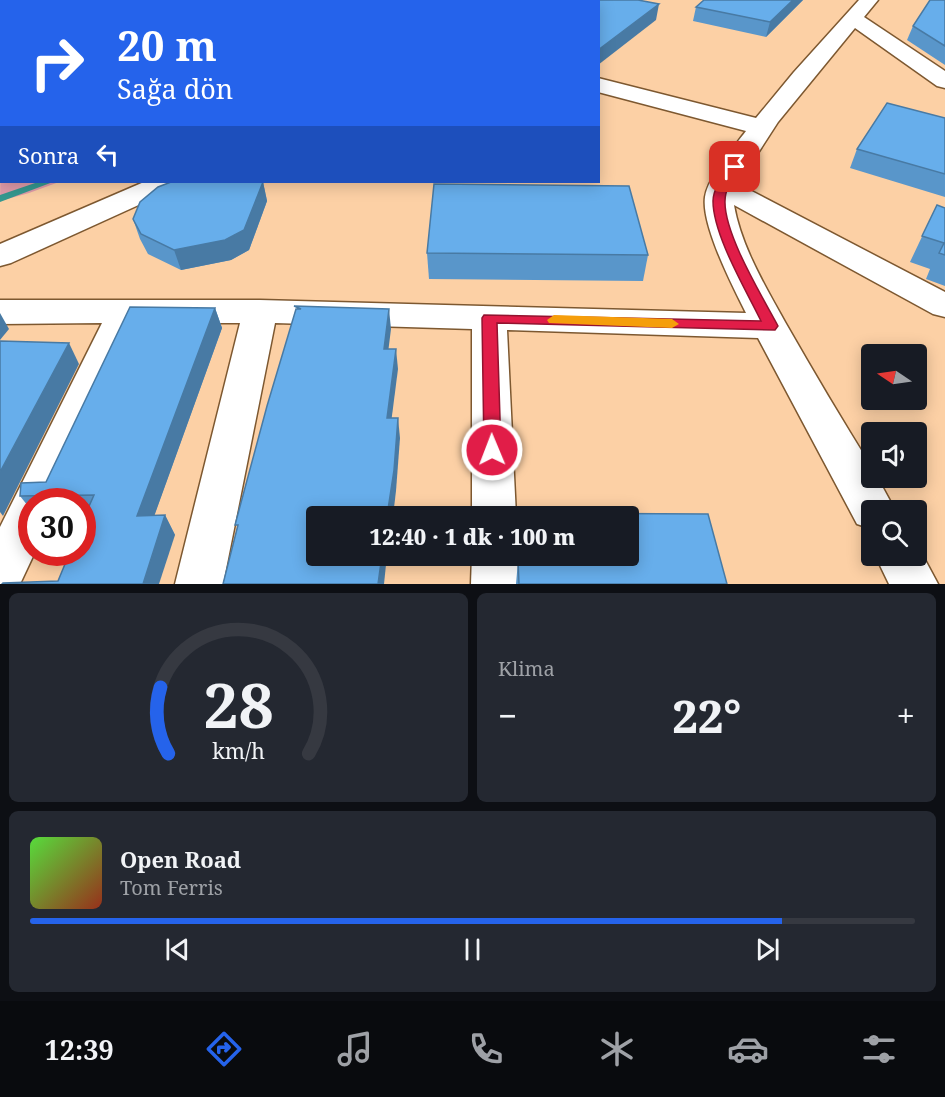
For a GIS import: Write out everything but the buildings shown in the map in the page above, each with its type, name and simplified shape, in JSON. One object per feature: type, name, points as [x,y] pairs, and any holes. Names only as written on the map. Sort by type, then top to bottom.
[{"type":"street","points":[[867,500],[770,326],[727,236],[719,201],[722,187],[761,127],[861,9],[945,81]]},
{"type":"street","points":[[600,86],[761,127]]},
{"type":"street","points":[[0,256],[164,183]]},
{"type":"street","points":[[722,187],[945,306]]},
{"type":"street","points":[[41,488],[125,311]]},
{"type":"street","points":[[0,312],[260,311],[770,326]]},
{"type":"street","points":[[199,584],[260,311]]},
{"type":"street","points":[[489,318],[494,506]]},
{"type":"street","points":[[0,575],[18,538]]},
{"type":"street","points":[[495,566],[495,584]]},
{"type":"street","points":[[904,566],[914,584]]},
{"type":"shaded area","points":[[0,183],[56,183],[29,193],[0,201]]},
{"type":"waterway","points":[[0,199],[44,183]]},
{"type":"slow traffic","points":[[554,320],[672,324]]},
{"type":"route","points":[[492,450],[489,318],[770,326],[727,236],[719,201],[722,187],[735,167]]}]
